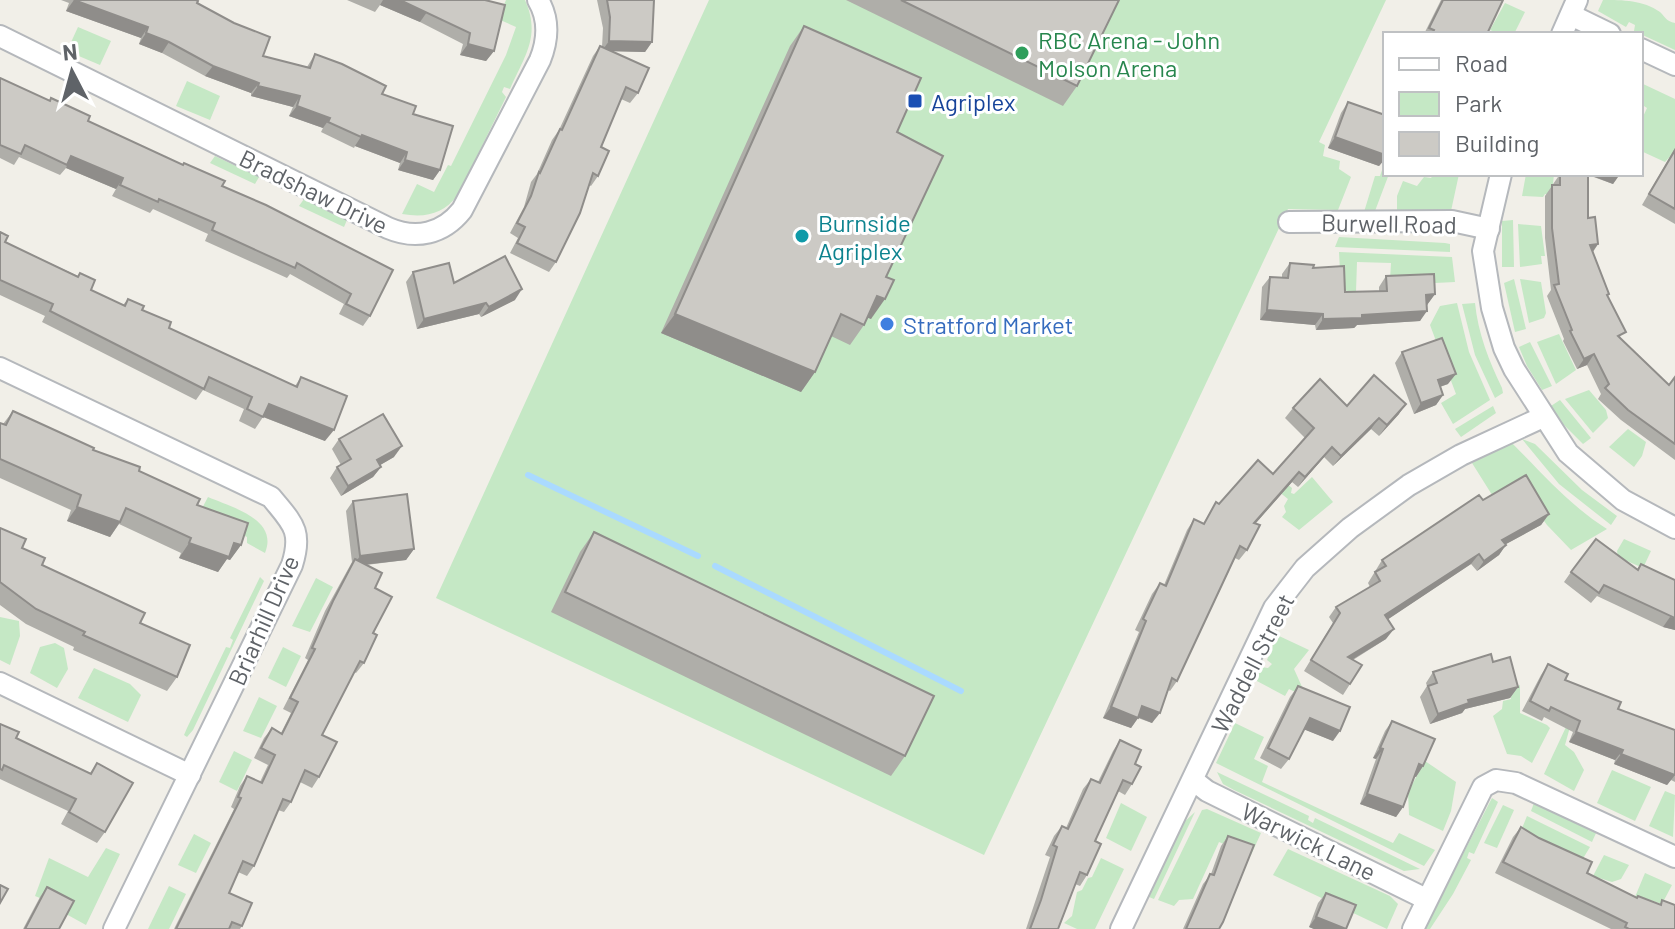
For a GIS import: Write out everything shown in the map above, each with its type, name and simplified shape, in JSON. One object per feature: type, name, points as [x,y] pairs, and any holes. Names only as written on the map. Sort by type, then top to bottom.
[{"type":"street","name":"Bradshaw Drive","points":[[0,36],[388,228],[405,234],[421,234],[444,227],[462,210],[535,70],[544,50],[547,32],[545,16],[538,0]]},
{"type":"street","points":[[1563,32],[1574,8],[1607,32]]},
{"type":"street","points":[[1643,50],[1675,65]]},
{"type":"street","points":[[1501,176],[1483,251],[1500,335],[1514,369],[1568,453],[1600,483],[1635,508],[1675,528]]},
{"type":"street","name":"Burwell Road","points":[[1289,222],[1452,221],[1489,229]]},
{"type":"street","name":"Briarhill Drive","points":[[0,368],[271,497],[292,523],[298,536],[292,565],[114,929]]},
{"type":"street","name":"Waddell Street","points":[[1121,929],[1274,608],[1305,568],[1350,528],[1409,485],[1461,455],[1543,417]]},
{"type":"street","points":[[0,683],[190,775]]},
{"type":"street","name":"Warwick Lane","points":[[1193,780],[1207,791],[1426,899]]},
{"type":"street","points":[[1413,929],[1483,787],[1496,780],[1516,783],[1675,857]]},
{"type":"green space","points":[[506,0],[525,0],[532,24],[526,55],[510,89],[504,87],[502,92],[506,97],[458,195],[446,207],[433,213],[402,214],[417,184],[434,192],[448,165],[451,166],[506,55],[516,27],[498,19]]},
{"type":"green space","points":[[709,0],[1386,0],[1319,142],[1325,145],[1323,156],[1340,161],[1339,169],[1351,177],[1338,210],[1288,209],[984,855],[436,598]]},
{"type":"green space","points":[[1603,0],[1640,3],[1653,8],[1675,23],[1675,50],[1643,35],[1643,32],[1634,31],[1635,25],[1629,22],[1626,27],[1598,11]]},
{"type":"green space","points":[[1505,3],[1525,12],[1515,32],[1490,30]]},
{"type":"green space","points":[[78,27],[111,41],[100,65],[67,51]]},
{"type":"green space","points":[[187,81],[220,96],[210,120],[176,106]]},
{"type":"green space","points":[[1643,84],[1675,99],[1675,151],[1665,162],[1643,152],[1643,117],[1647,108],[1643,105]]},
{"type":"green space","points":[[215,156],[259,177],[255,184],[210,163]]},
{"type":"green space","points":[[1383,167],[1383,176],[1388,176],[1375,211],[1364,212],[1375,176],[1380,176]]},
{"type":"green space","points":[[1459,176],[1451,211],[1397,213],[1397,196],[1403,181],[1417,186],[1424,177]]},
{"type":"green space","points":[[1526,176],[1554,176],[1552,194],[1522,196]]},
{"type":"green space","points":[[304,199],[347,220],[344,227],[299,206]]},
{"type":"green space","points":[[1513,220],[1514,267],[1502,267],[1502,221]]},
{"type":"green space","points":[[1518,224],[1541,226],[1545,256],[1541,256],[1542,264],[1520,267]]},
{"type":"green space","points":[[1339,237],[1445,243],[1450,244],[1450,252],[1335,247]]},
{"type":"green space","points":[[1339,252],[1452,257],[1455,282],[1435,283],[1427,278],[1390,280],[1391,263],[1357,262],[1356,292],[1341,290]]},
{"type":"green space","points":[[1514,279],[1526,329],[1515,332],[1504,283]]},
{"type":"green space","points":[[1520,279],[1541,282],[1546,313],[1544,318],[1529,323]]},
{"type":"green space","points":[[1457,303],[1469,352],[1490,400],[1453,424],[1441,403],[1456,394],[1430,325],[1440,306]]},
{"type":"green space","points":[[1475,303],[1485,347],[1502,388],[1503,393],[1495,398],[1475,355],[1462,304]]},
{"type":"green space","points":[[1559,334],[1576,370],[1556,384],[1537,342]]},
{"type":"green space","points":[[1530,342],[1552,386],[1542,390],[1519,347]]},
{"type":"green space","points":[[1589,390],[1606,410],[1608,418],[1593,433],[1565,399]]},
{"type":"green space","points":[[1560,400],[1591,438],[1583,444],[1563,424],[1551,406]]},
{"type":"green space","points":[[1493,406],[1496,413],[1461,437],[1455,429]]},
{"type":"green space","points":[[1628,429],[1646,442],[1642,456],[1634,467],[1609,447]]},
{"type":"green space","points":[[1522,439],[1535,444],[1582,490],[1617,516],[1611,525],[1559,484]]},
{"type":"green space","points":[[1510,441],[1568,499],[1607,529],[1571,550],[1547,525],[1518,485],[1494,498],[1472,463]]},
{"type":"green space","points":[[1312,477],[1333,502],[1299,530],[1282,517],[1288,499],[1273,487],[1281,479],[1292,488],[1291,493],[1294,494]]},
{"type":"green space","points":[[208,497],[240,510],[259,523],[268,541],[265,553],[247,543],[247,537],[199,514]]},
{"type":"green space","points":[[1624,539],[1651,551],[1643,568],[1618,557],[1617,551]]},
{"type":"green space","points":[[260,577],[264,581],[187,737],[184,735],[187,728],[226,647],[230,648],[233,640],[230,638]]},
{"type":"green space","points":[[316,578],[333,587],[310,632],[292,626]]},
{"type":"green space","points":[[0,617],[19,621],[20,636],[10,665],[0,660]]},
{"type":"green space","points":[[1277,635],[1309,650],[1294,669],[1303,689],[1301,695],[1289,689],[1285,696],[1255,680],[1261,667],[1268,668],[1272,664],[1267,660]]},
{"type":"green space","points":[[55,643],[64,648],[68,669],[57,688],[30,673],[40,647]]},
{"type":"green space","points":[[283,647],[301,656],[286,687],[268,678]]},
{"type":"green space","points":[[94,668],[130,684],[141,695],[128,722],[78,698]]},
{"type":"green space","points":[[1520,685],[1520,713],[1550,728],[1532,763],[1521,756],[1507,754],[1493,716],[1502,709],[1503,701],[1511,699],[1510,691]]},
{"type":"green space","points":[[259,697],[277,706],[261,738],[243,731]]},
{"type":"green space","points":[[1235,723],[1264,737],[1254,759],[1268,766],[1262,782],[1393,843],[1399,833],[1435,850],[1424,866],[1216,763]]},
{"type":"green space","points":[[1566,727],[1570,727],[1565,745],[1574,752],[1584,770],[1574,791],[1544,774]]},
{"type":"green space","points":[[234,751],[252,760],[237,791],[219,782]]},
{"type":"green space","points":[[1425,761],[1456,782],[1451,811],[1443,831],[1409,815],[1408,792]]},
{"type":"green space","points":[[1612,770],[1651,787],[1635,821],[1597,803]]},
{"type":"green space","points":[[1217,772],[1309,816],[1308,820],[1313,823],[1315,818],[1420,869],[1404,871],[1234,790],[1223,784]]},
{"type":"green space","points":[[1665,791],[1675,795],[1673,837],[1649,826]]},
{"type":"green space","points":[[1492,798],[1498,802],[1474,854],[1469,852],[1467,858],[1471,860],[1430,929],[1424,929]]},
{"type":"green space","points":[[1121,803],[1147,817],[1131,851],[1106,838]]},
{"type":"green space","points":[[1534,803],[1596,833],[1592,842],[1531,811]]},
{"type":"green space","points":[[1503,805],[1514,810],[1497,848],[1484,843]]},
{"type":"green space","points":[[1207,809],[1261,833],[1251,855],[1219,842],[1193,899],[1179,900],[1174,906],[1158,900],[1202,810]]},
{"type":"green space","points":[[1195,812],[1154,899],[1149,897],[1182,824]]},
{"type":"green space","points":[[1527,816],[1590,847],[1579,865],[1520,833]]},
{"type":"green space","points":[[194,834],[211,843],[196,873],[178,865]]},
{"type":"green space","points":[[106,848],[120,854],[86,925],[66,914],[67,909],[35,896],[49,858],[88,877]]},
{"type":"green space","points":[[1288,849],[1390,896],[1398,904],[1387,929],[1273,875]]},
{"type":"green space","points":[[1604,855],[1629,865],[1621,879],[1612,882],[1593,876]]},
{"type":"green space","points":[[1101,858],[1124,869],[1095,929],[1077,929],[1064,923],[1072,916],[1077,892],[1092,877]]},
{"type":"green space","points":[[1645,873],[1672,885],[1662,904],[1635,897]]},
{"type":"green space","points":[[169,886],[186,894],[169,929],[148,929]]},
{"type":"building","points":[[74,0],[196,0],[234,23],[270,37],[263,56],[310,68],[315,54],[342,64],[386,86],[382,94],[416,106],[413,114],[453,126],[440,170],[405,160],[407,152],[361,137],[328,122],[330,118],[297,106],[300,96],[258,86],[259,83],[213,66],[146,33],[148,27]]},
{"type":"building","points":[[400,0],[485,0],[505,5],[494,51],[468,44],[470,33]]},
{"type":"building","points":[[607,0],[654,0],[652,42],[609,41]]},
{"type":"building","name":"RBC Arena - John Molson Arena","points":[[901,0],[1119,0],[1077,86]]},
{"type":"building","points":[[1443,0],[1503,0],[1488,32],[1433,32],[1429,28]]},
{"type":"building","name":"Burnside Agriplex","points":[[804,26],[921,78],[897,132],[943,156],[886,277],[894,280],[885,299],[877,296],[864,325],[841,314],[815,372],[675,314]]},
{"type":"building","points":[[600,46],[649,68],[638,93],[626,87],[601,147],[609,151],[598,176],[593,173],[580,213],[556,262],[517,243],[525,227],[517,223]]},
{"type":"building","points":[[0,78],[50,101],[51,98],[90,116],[88,121],[225,181],[222,186],[393,270],[370,316],[346,304],[351,294],[297,263],[295,268],[212,230],[215,223],[120,185],[123,178],[71,156],[67,165],[25,145],[21,154],[0,145]]},
{"type":"building","points":[[1348,102],[1383,114],[1383,154],[1335,137]]},
{"type":"building","points":[[1675,150],[1675,209],[1649,194]]},
{"type":"building","points":[[1560,176],[1588,176],[1588,218],[1595,217],[1598,244],[1590,245],[1607,295],[1626,332],[1618,336],[1669,385],[1675,377],[1675,444],[1628,410],[1605,388],[1609,384],[1594,354],[1584,359],[1570,331],[1554,285],[1559,284],[1552,228],[1552,185],[1560,185]]},
{"type":"building","points":[[0,232],[8,236],[5,242],[78,277],[80,273],[95,280],[91,290],[125,306],[128,299],[144,306],[142,310],[171,322],[169,328],[297,387],[301,377],[347,396],[334,430],[269,404],[263,417],[247,409],[252,397],[209,377],[204,389],[50,311],[53,304],[0,280]]},
{"type":"building","points":[[505,256],[522,289],[489,307],[486,303],[424,319],[413,272],[449,263],[454,283]]},
{"type":"building","points":[[1290,263],[1314,265],[1313,268],[1344,266],[1345,292],[1387,291],[1386,276],[1434,274],[1435,294],[1426,295],[1427,311],[1362,315],[1362,318],[1323,319],[1323,314],[1267,310],[1270,277],[1288,278]]},
{"type":"building","points":[[1442,338],[1456,374],[1438,380],[1443,395],[1421,403],[1402,352]]},
{"type":"building","points":[[1374,375],[1406,404],[1387,425],[1379,418],[1341,456],[1332,447],[1305,477],[1299,472],[1254,523],[1260,525],[1247,550],[1240,546],[1177,681],[1172,678],[1160,713],[1142,706],[1138,718],[1111,707],[1146,621],[1143,619],[1160,583],[1166,586],[1194,519],[1204,524],[1216,502],[1219,504],[1258,460],[1273,474],[1314,428],[1293,408],[1320,379],[1347,406]]},
{"type":"building","points":[[13,411],[93,450],[140,467],[139,471],[200,499],[197,505],[248,523],[241,545],[234,543],[229,557],[189,543],[191,538],[126,508],[120,522],[77,507],[81,495],[0,459],[0,423],[6,425]]},
{"type":"building","points":[[383,414],[402,446],[377,460],[381,467],[348,486],[337,467],[351,459],[339,439]]},
{"type":"building","points":[[1526,475],[1549,514],[1502,540],[1506,545],[1484,561],[1479,554],[1385,615],[1394,629],[1348,657],[1362,665],[1350,684],[1311,660],[1340,613],[1336,607],[1380,581],[1375,572],[1386,566],[1382,560],[1479,495],[1483,500]]},
{"type":"building","points":[[407,494],[414,549],[360,556],[353,501]]},
{"type":"building","points":[[0,528],[26,539],[22,548],[45,558],[42,565],[145,613],[140,623],[190,645],[177,677],[83,635],[85,632],[36,609],[0,582]]},
{"type":"building","points":[[594,532],[934,696],[905,756],[565,592]]},
{"type":"building","points":[[1596,539],[1638,570],[1641,564],[1675,580],[1675,618],[1604,585],[1599,593],[1571,572]]},
{"type":"building","points":[[355,559],[382,573],[375,588],[392,597],[373,633],[377,635],[364,663],[360,661],[322,735],[337,742],[319,777],[305,770],[291,802],[283,799],[254,866],[243,861],[229,893],[252,903],[242,926],[232,922],[229,929],[176,929],[241,798],[238,797],[247,776],[262,783],[275,755],[261,748],[272,728],[282,734],[298,702],[290,698]]},
{"type":"building","points":[[1491,654],[1493,662],[1510,657],[1518,687],[1468,700],[1469,703],[1438,714],[1428,686],[1437,683],[1433,672]]},
{"type":"building","points":[[1548,664],[1568,674],[1565,680],[1621,702],[1618,709],[1675,730],[1675,775],[1576,732],[1580,721],[1530,701]]},
{"type":"building","points":[[1298,686],[1350,707],[1340,731],[1310,718],[1289,759],[1268,748]]},
{"type":"building","points":[[1392,721],[1435,739],[1423,766],[1419,764],[1403,807],[1367,794],[1383,749],[1380,748]]},
{"type":"building","points":[[0,724],[19,732],[16,738],[91,774],[97,763],[133,783],[105,832],[69,812],[76,799],[4,765],[0,769]]},
{"type":"building","points":[[1120,740],[1141,750],[1135,764],[1141,767],[1132,784],[1123,780],[1095,841],[1101,844],[1087,875],[1080,872],[1058,929],[1030,929],[1057,847],[1053,845],[1062,826],[1068,829],[1091,779],[1100,783]]},
{"type":"building","points":[[1521,827],[1592,862],[1587,873],[1637,898],[1661,905],[1662,900],[1675,905],[1675,929],[1629,929],[1625,927],[1627,923],[1503,862]]},
{"type":"building","points":[[1228,836],[1254,845],[1223,922],[1219,929],[1186,929],[1210,874],[1214,875]]},
{"type":"building","points":[[0,885],[8,889],[0,903]]},
{"type":"building","points":[[47,887],[74,901],[59,929],[25,929]]},
{"type":"building","points":[[1326,893],[1356,905],[1346,929],[1316,917]]},
{"type":"waterway","points":[[528,475],[698,556]]},
{"type":"waterway","points":[[715,566],[961,691]]},
{"type":"place","name":"RBC Arena - John Molson Arena","points":[[1022,53]]},
{"type":"place","name":"Agriplex","points":[[915,101]]},
{"type":"place","name":"Burnside Agriplex","points":[[802,236]]},
{"type":"place","name":"Stratford Market","points":[[887,324]]}]
